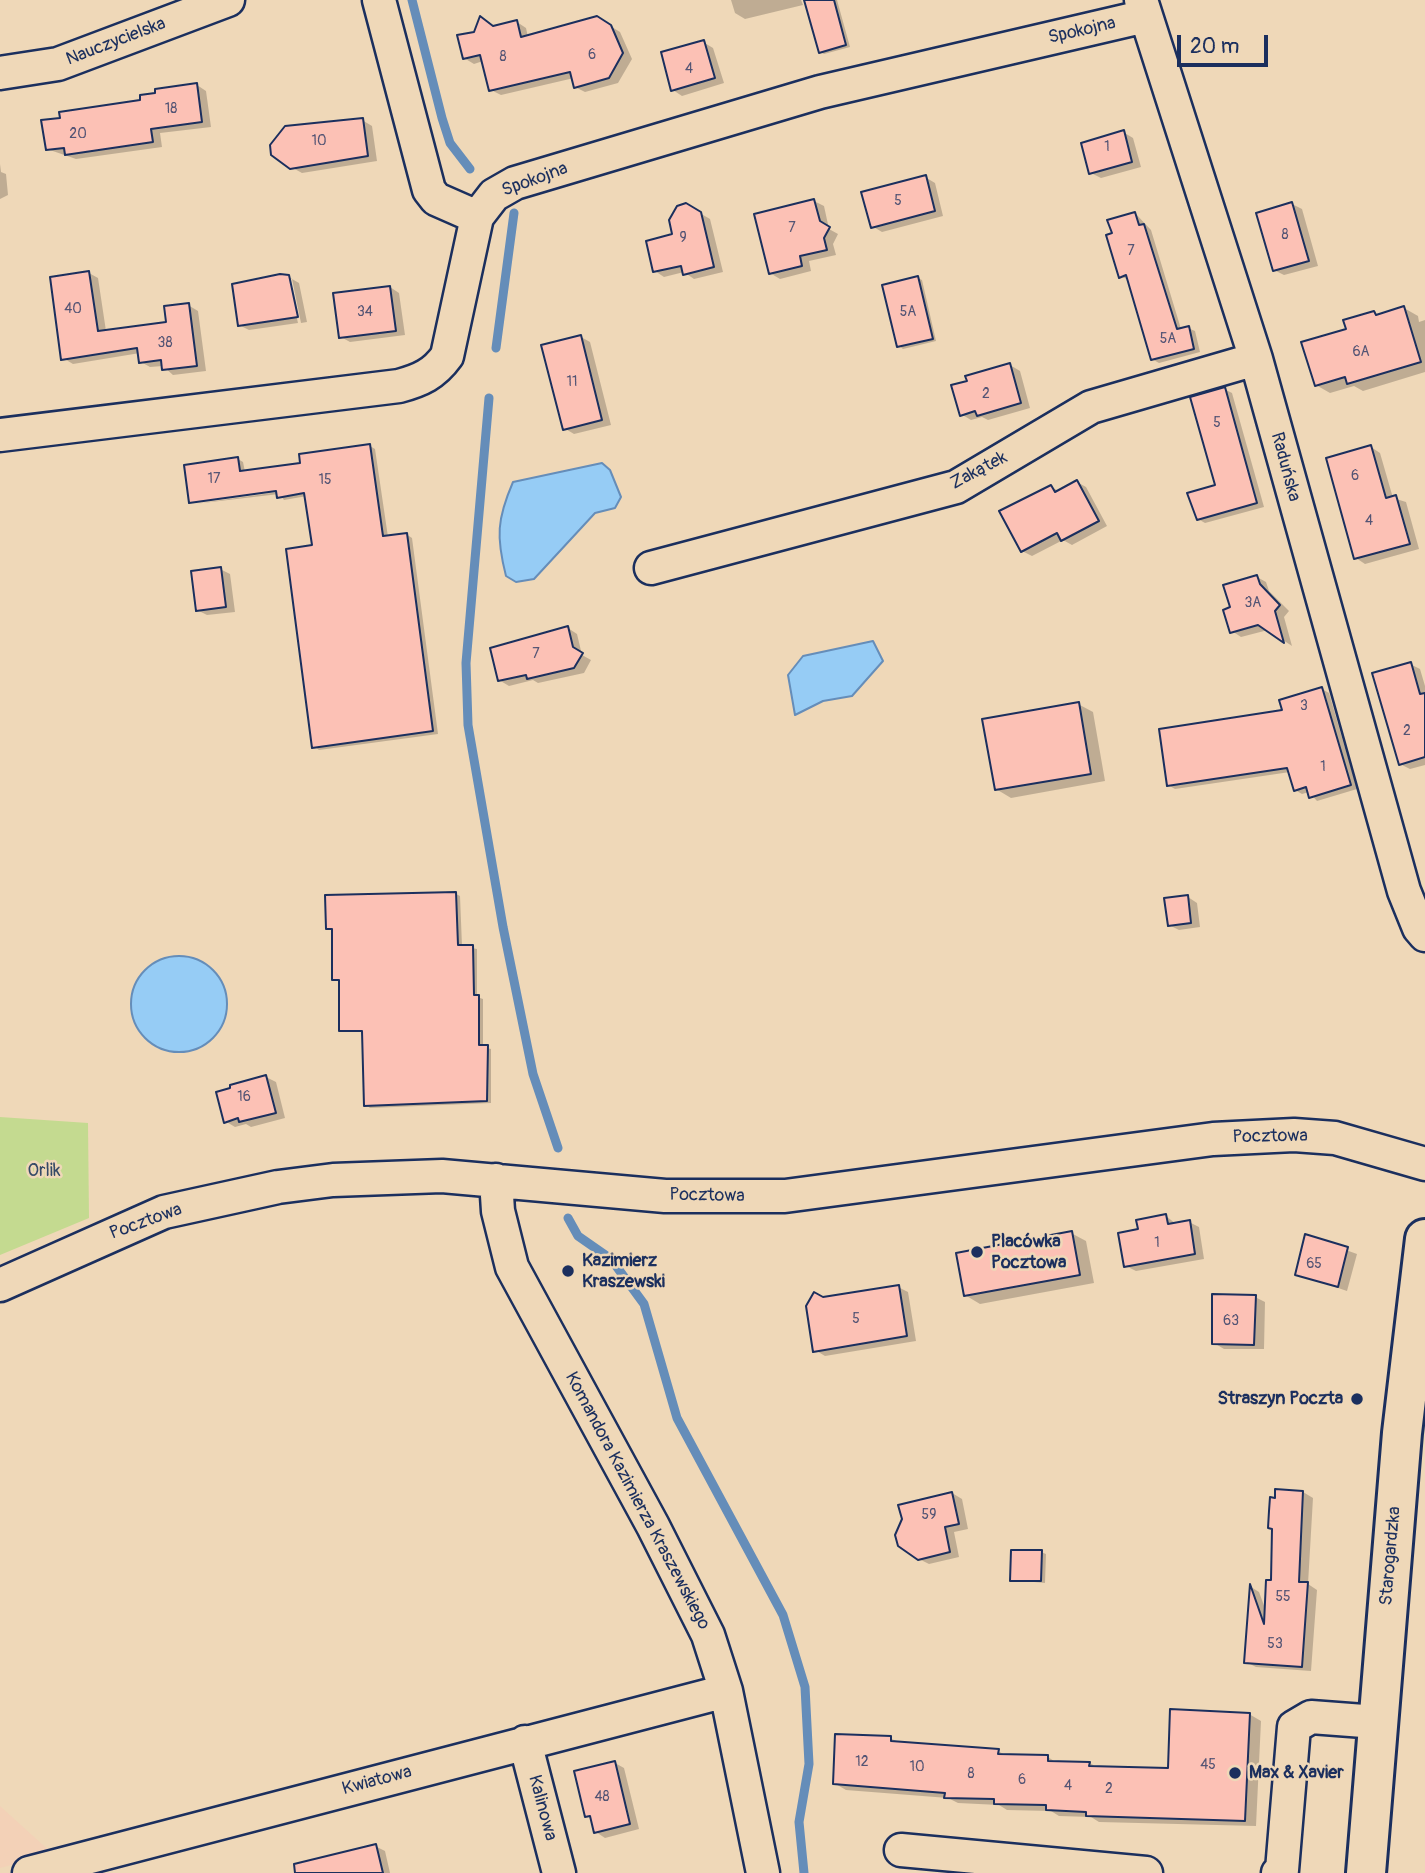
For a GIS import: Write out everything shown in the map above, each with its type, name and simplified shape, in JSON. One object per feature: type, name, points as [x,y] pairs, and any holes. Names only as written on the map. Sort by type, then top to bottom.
[{"type":"main road","name":"Starogardzka","points":[[1366,1873],[1408,1375],[1425,1239]]},
{"type":"street","name":"Nauczycielska","points":[[0,73],[58,64],[228,0]]},
{"type":"street","points":[[0,435],[399,386],[419,381],[436,371],[447,356],[477,217],[436,199],[429,190],[379,0]]},
{"type":"street","name":"Spokojna","points":[[477,217],[495,195],[515,183],[820,92],[1143,8]]},
{"type":"street","name":"Raduńska","points":[[1143,8],[1256,359],[1404,891],[1419,928],[1425,935]]},
{"type":"street","name":"Zakątek","points":[[651,568],[956,487],[1091,407],[1256,359]]},
{"type":"street","name":"Pocztowa","points":[[0,1285],[164,1212],[278,1187],[333,1180],[442,1176],[665,1196],[785,1196],[1213,1139],[1294,1135],[1335,1138],[1425,1164]]},
{"type":"street","name":"Komandora Kazimierza Kraszewskiego","points":[[496,1180],[498,1211],[512,1267],[653,1526],[708,1635],[726,1691],[763,1873]]},
{"type":"street","name":"Kwiatowa","points":[[29,1873],[133,1859],[525,1742],[726,1691]]},
{"type":"street","points":[[1278,1873],[1282,1870],[1294,1727],[1311,1717],[1377,1722]]},
{"type":"street","name":"Kalinowa","points":[[525,1742],[559,1873]]},
{"type":"street","points":[[901,1850],[1146,1873]]},
{"type":"shaded area","points":[[0,1806],[53,1854],[0,1868]]},
{"type":"green space","name":"Orlik","points":[[0,1117],[88,1123],[89,1218],[0,1255]]},
{"type":"water","points":[[602,463],[610,470],[621,497],[615,508],[595,513],[534,579],[516,582],[506,576],[500,528],[513,482]]},
{"type":"water","points":[[873,641],[883,661],[852,696],[823,701],[795,715],[788,675],[803,656]]},
{"type":"water","points":[[179,956],[197,960],[213,970],[223,986],[227,1004],[223,1022],[213,1038],[197,1048],[179,1052],[161,1048],[145,1038],[135,1022],[131,1004],[135,986],[145,970],[161,960]]},
{"type":"building","points":[[804,0],[834,0],[846,45],[819,53]]},
{"type":"building","points":[[480,16],[493,26],[517,20],[521,37],[597,16],[611,25],[623,53],[609,78],[574,88],[570,72],[489,91],[480,55],[463,59],[457,35],[474,32]]},
{"type":"building","points":[[704,40],[715,78],[671,91],[661,52]]},
{"type":"building","points":[[197,83],[202,122],[151,129],[153,142],[65,155],[64,148],[46,150],[41,120],[60,118],[59,112],[140,100],[140,95],[155,93],[155,89]]},
{"type":"building","points":[[363,118],[368,156],[290,169],[271,155],[270,145],[285,126]]},
{"type":"building","points":[[1124,130],[1132,162],[1089,174],[1081,143]]},
{"type":"building","points":[[926,175],[935,211],[871,228],[861,192]]},
{"type":"building","points":[[814,199],[820,221],[830,227],[824,238],[827,250],[800,256],[802,266],[769,274],[754,214]]},
{"type":"building","points":[[1292,202],[1309,261],[1273,271],[1256,213]]},
{"type":"building","points":[[686,203],[701,212],[714,267],[683,275],[681,266],[653,272],[646,241],[672,234],[669,220],[677,206]]},
{"type":"building","points":[[1135,212],[1139,225],[1144,224],[1177,329],[1189,326],[1194,349],[1151,360],[1126,275],[1119,278],[1106,235],[1112,233],[1107,220]]},
{"type":"building","points":[[89,271],[98,331],[166,322],[164,306],[189,303],[197,366],[162,370],[161,360],[139,363],[137,348],[61,360],[50,277]]},
{"type":"building","points":[[280,274],[289,275],[298,317],[238,326],[232,284]]},
{"type":"building","points":[[918,276],[933,339],[897,347],[882,285]]},
{"type":"building","points":[[390,286],[396,331],[339,338],[333,293]]},
{"type":"building","points":[[1404,306],[1421,362],[1347,384],[1345,377],[1315,386],[1301,342],[1346,329],[1343,320],[1374,311],[1376,315]]},
{"type":"building","points":[[581,335],[602,420],[563,430],[541,345]]},
{"type":"building","points":[[1010,363],[1021,403],[977,416],[975,411],[960,416],[951,385],[967,381],[965,376]]},
{"type":"building","points":[[1225,387],[1257,503],[1197,520],[1187,493],[1215,485],[1190,397]]},
{"type":"building","points":[[370,444],[383,536],[407,533],[433,731],[312,748],[286,549],[312,545],[304,493],[277,498],[276,491],[189,503],[184,465],[238,457],[240,471],[300,463],[299,454]]},
{"type":"building","points":[[1371,445],[1386,498],[1396,495],[1410,544],[1354,559],[1326,458]]},
{"type":"building","points":[[1077,480],[1099,521],[1061,541],[1057,533],[1021,552],[999,511],[1051,485],[1055,492]]},
{"type":"building","points":[[221,567],[226,607],[196,611],[191,571]]},
{"type":"building","points":[[1257,575],[1260,584],[1280,605],[1275,611],[1284,643],[1258,625],[1230,633],[1223,610],[1230,607],[1223,585]]},
{"type":"building","points":[[568,626],[573,647],[583,653],[574,668],[527,679],[526,675],[498,681],[490,648]]},
{"type":"building","points":[[1411,662],[1420,694],[1425,693],[1425,757],[1399,765],[1372,673]]},
{"type":"building","points":[[1322,687],[1351,785],[1309,798],[1306,787],[1294,791],[1287,768],[1167,786],[1159,729],[1282,710],[1279,700]]},
{"type":"building","points":[[1079,702],[1091,774],[995,790],[982,719]]},
{"type":"building","points":[[456,892],[458,945],[473,945],[474,995],[479,995],[479,1045],[488,1045],[487,1101],[364,1106],[362,1031],[339,1031],[339,980],[332,980],[332,929],[326,929],[325,895]]},
{"type":"building","points":[[1188,895],[1191,923],[1168,926],[1164,898]]},
{"type":"building","points":[[266,1075],[276,1113],[239,1122],[238,1118],[224,1123],[216,1092],[230,1088],[230,1085]]},
{"type":"building","points":[[1166,1214],[1168,1224],[1190,1220],[1195,1254],[1124,1267],[1118,1233],[1138,1229],[1136,1220]]},
{"type":"building","points":[[1072,1231],[1080,1275],[964,1296],[956,1253]]},
{"type":"building","points":[[1305,1234],[1348,1247],[1338,1287],[1295,1275]]},
{"type":"building","points":[[899,1285],[907,1336],[813,1352],[806,1306],[814,1292],[823,1297]]},
{"type":"building","points":[[1212,1294],[1256,1295],[1254,1345],[1212,1344]]},
{"type":"building","points":[[1275,1489],[1303,1491],[1299,1582],[1308,1582],[1302,1667],[1244,1663],[1250,1584],[1264,1624],[1266,1580],[1271,1580],[1272,1529],[1268,1528],[1270,1497],[1275,1498]]},
{"type":"building","points":[[952,1492],[959,1524],[945,1527],[950,1552],[918,1560],[898,1546],[895,1535],[902,1519],[898,1505]]},
{"type":"building","points":[[1011,1550],[1042,1550],[1041,1581],[1010,1581]]},
{"type":"building","points":[[1170,1709],[1250,1713],[1245,1821],[1086,1816],[1086,1812],[1046,1810],[1046,1805],[994,1804],[994,1799],[944,1798],[945,1793],[833,1784],[835,1734],[891,1736],[891,1741],[999,1749],[998,1754],[1048,1755],[1048,1761],[1090,1762],[1089,1766],[1168,1768]]},
{"type":"building","points":[[615,1761],[630,1824],[594,1833],[590,1816],[585,1817],[574,1771]]},
{"type":"building","points":[[376,1844],[383,1873],[295,1873],[294,1864]]},
{"type":"waterway","points":[[412,0],[450,143],[470,169]]},
{"type":"waterway","points":[[496,348],[514,213]]},
{"type":"waterway","points":[[489,398],[466,663],[468,725],[503,927],[533,1074],[558,1148]]},
{"type":"waterway","points":[[568,1218],[578,1236],[611,1259],[644,1304],[677,1418],[783,1615],[805,1687],[809,1764],[799,1822],[804,1873]]},
{"type":"place","name":"Placówka Pocztowa","points":[[977,1252]]},
{"type":"place","name":"Kazimierz Kraszewski","points":[[568,1271]]},
{"type":"place","name":"Straszyn Poczta","points":[[1357,1399]]},
{"type":"place","name":"Max & Xavier","points":[[1235,1773]]}]
